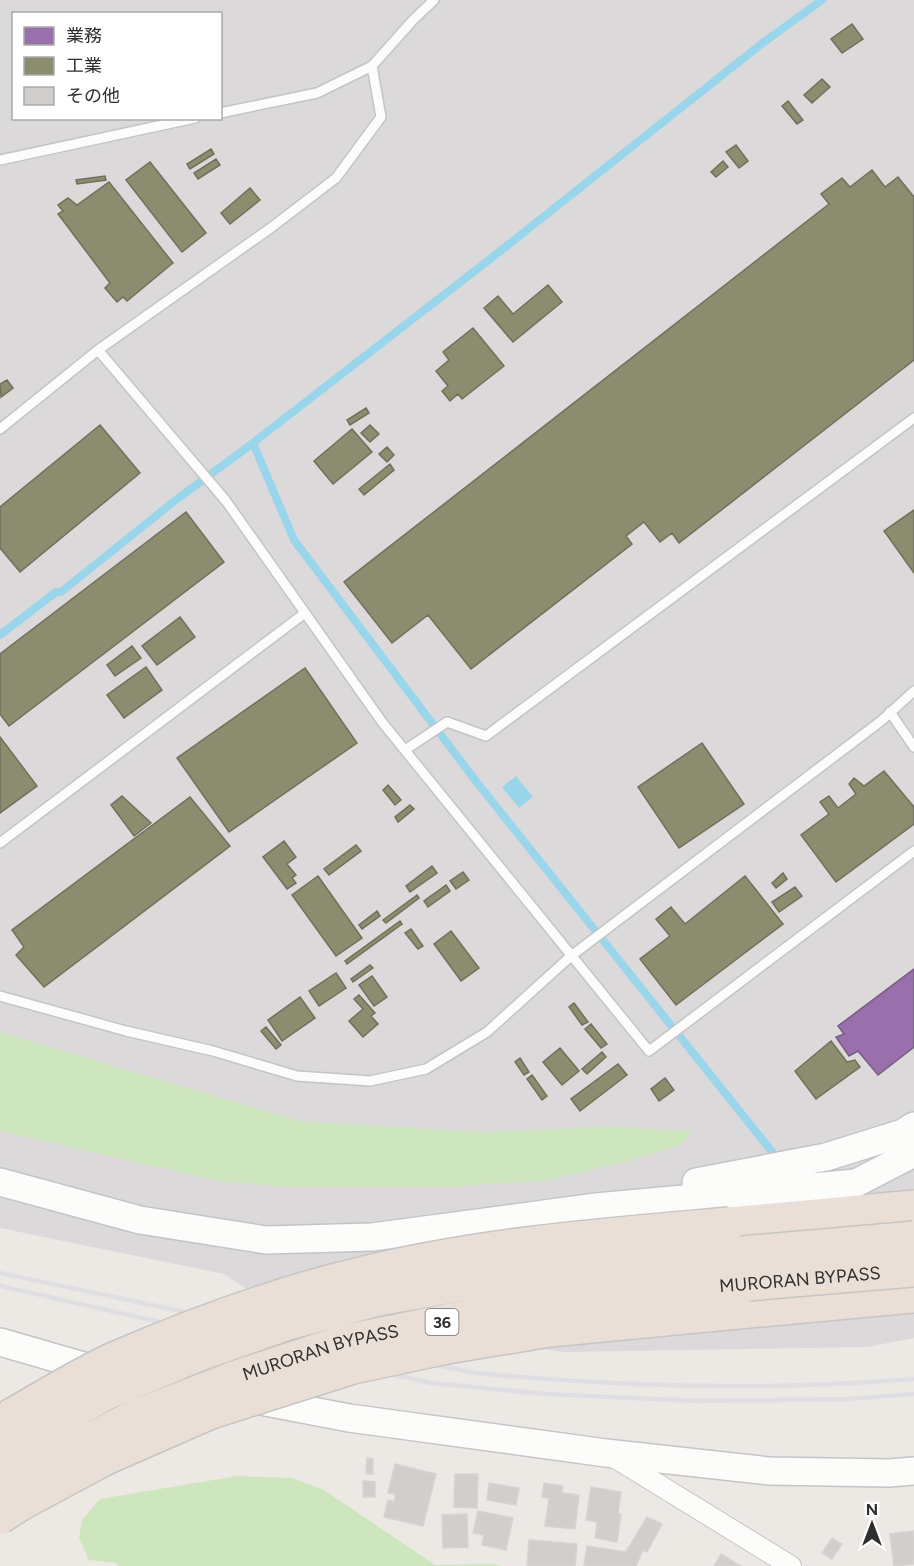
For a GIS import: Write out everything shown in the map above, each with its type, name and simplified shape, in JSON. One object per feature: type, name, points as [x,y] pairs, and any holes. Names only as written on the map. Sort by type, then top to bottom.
[{"type":"highway","points":[[0,1424],[12,1415],[114,1359],[240,1309],[360,1274],[488,1249],[615,1234],[914,1207]]},
{"type":"highway","name":"MURORAN BYPASS","points":[[0,1453],[106,1393],[197,1355],[288,1323],[378,1299],[474,1282],[650,1261],[914,1238]]},
{"type":"highway","name":"MURORAN BYPASS","points":[[0,1489],[29,1471],[136,1416],[231,1378],[343,1342],[481,1314],[688,1289],[914,1270]]},
{"type":"highway","points":[[0,1517],[106,1458],[211,1412],[353,1367],[447,1347],[550,1330],[914,1296]]},
{"type":"street","points":[[596,1207],[682,1185],[826,1157],[903,1133],[914,1126]]},
{"type":"street","points":[[0,1182],[140,1220],[266,1240],[372,1237],[596,1207],[856,1183],[914,1153]]},
{"type":"street","points":[[0,1342],[97,1370],[349,1418],[606,1453],[769,1472],[890,1473],[914,1471]]},
{"type":"street","points":[[606,1453],[791,1566]]},
{"type":"lane","points":[[222,113],[317,93],[372,66],[434,0]]},
{"type":"lane","points":[[0,429],[98,350],[272,227],[336,178],[381,117],[372,66]]},
{"type":"lane","points":[[0,160],[186,120]]},
{"type":"lane","points":[[98,350],[226,501],[382,722],[648,1051],[914,851]]},
{"type":"lane","points":[[405,750],[447,722],[486,736],[914,418]]},
{"type":"lane","points":[[0,843],[305,613]]},
{"type":"lane","points":[[0,996],[126,1031],[213,1051],[297,1076],[370,1081],[426,1070],[487,1032],[571,956],[890,712],[914,691]]},
{"type":"lane","points":[[890,712],[914,747]]},
{"type":"shaded area","points":[[0,0],[914,0],[914,1338],[867,1347],[563,1352],[433,1331],[282,1312],[224,1274],[0,1228]]},
{"type":"green space","points":[[0,1032],[299,1121],[480,1132],[605,1127],[692,1131],[681,1145],[550,1180],[450,1187],[289,1187],[219,1181],[0,1131]]},
{"type":"green space","points":[[237,1476],[292,1478],[324,1490],[435,1565],[491,1564],[502,1566],[119,1566],[116,1563],[89,1560],[79,1538],[82,1520],[100,1499]]},
{"type":"water","points":[[516,776],[533,797],[519,808],[502,787]]},
{"type":"building: 業務","points":[[914,969],[914,1047],[878,1075],[858,1051],[849,1056],[836,1037],[844,1034],[838,1026]]},
{"type":"building: 工業","points":[[852,24],[863,39],[842,53],[831,39]]},
{"type":"building: 工業","points":[[822,79],[830,87],[812,103],[804,95]]},
{"type":"building: 工業","points":[[788,101],[803,120],[797,124],[782,106]]},
{"type":"building: 工業","points":[[736,145],[748,161],[739,168],[726,152]]},
{"type":"building: 工業","points":[[211,149],[214,154],[190,169],[187,164]]},
{"type":"building: 工業","points":[[216,159],[220,165],[198,179],[194,173]]},
{"type":"building: 工業","points":[[723,161],[728,167],[716,177],[711,172]]},
{"type":"building: 工業","points":[[150,162],[206,233],[182,252],[126,180]]},
{"type":"building: 工業","points":[[872,170],[885,187],[898,177],[914,197],[914,360],[679,543],[672,533],[660,542],[644,522],[626,536],[632,544],[471,669],[428,615],[392,643],[344,582],[829,204],[821,194],[842,178],[850,187]]},
{"type":"building: 工業","points":[[105,176],[106,180],[77,184],[76,180]]},
{"type":"building: 工業","points":[[109,182],[173,263],[127,301],[123,297],[117,302],[105,288],[110,283],[58,214],[63,211],[58,205],[68,198],[77,205]]},
{"type":"building: 工業","points":[[250,188],[260,200],[230,224],[221,213]]},
{"type":"building: 工業","points":[[548,285],[562,302],[513,342],[484,308],[498,296],[513,314]]},
{"type":"building: 工業","points":[[473,328],[504,366],[462,399],[458,394],[450,401],[442,391],[448,386],[436,371],[449,360],[443,352]]},
{"type":"building: 工業","points":[[7,380],[13,388],[1,397],[0,384]]},
{"type":"building: 工業","points":[[366,408],[369,413],[350,425],[347,420]]},
{"type":"building: 工業","points":[[100,425],[140,473],[20,572],[0,548],[0,507]]},
{"type":"building: 工業","points":[[370,425],[379,434],[370,442],[361,433]]},
{"type":"building: 工業","points":[[352,429],[372,452],[333,484],[314,461]]},
{"type":"building: 工業","points":[[387,447],[394,455],[387,462],[379,454]]},
{"type":"building: 工業","points":[[390,464],[394,470],[364,495],[359,489]]},
{"type":"building: 工業","points":[[914,510],[914,573],[884,531]]},
{"type":"building: 工業","points":[[186,512],[224,562],[9,726],[0,714],[0,654]]},
{"type":"building: 工業","points":[[180,617],[195,637],[157,665],[142,646]]},
{"type":"building: 工業","points":[[132,646],[141,658],[115,676],[107,665]]},
{"type":"building: 工業","points":[[146,667],[162,690],[124,718],[107,695]]},
{"type":"building: 工業","points":[[305,668],[357,743],[229,832],[177,758]]},
{"type":"building: 工業","points":[[0,737],[37,786],[0,813]]},
{"type":"building: 工業","points":[[702,743],[744,804],[679,848],[638,787]]},
{"type":"building: 工業","points":[[884,771],[914,807],[914,824],[836,882],[801,835],[829,814],[820,802],[829,796],[838,808],[856,794],[849,784],[854,778],[864,786]]},
{"type":"building: 工業","points":[[388,785],[401,800],[395,805],[383,790]]},
{"type":"building: 工業","points":[[122,796],[151,823],[134,836],[111,805]]},
{"type":"building: 工業","points":[[190,797],[230,846],[44,987],[16,955],[24,947],[12,930]]},
{"type":"building: 工業","points":[[410,805],[414,809],[398,822],[395,817]]},
{"type":"building: 工業","points":[[284,841],[296,857],[287,864],[296,875],[292,878],[296,883],[287,889],[263,857]]},
{"type":"building: 工業","points":[[356,845],[361,851],[329,875],[324,869]]},
{"type":"building: 工業","points":[[432,866],[437,873],[410,892],[406,886]]},
{"type":"building: 工業","points":[[463,872],[469,880],[456,889],[450,881]]},
{"type":"building: 工業","points":[[783,873],[787,879],[776,888],[772,883]]},
{"type":"building: 工業","points":[[318,876],[362,938],[336,956],[292,895]]},
{"type":"building: 工業","points":[[745,876],[783,924],[676,1005],[640,959],[670,936],[656,919],[671,907],[685,924]]},
{"type":"building: 工業","points":[[446,885],[450,891],[428,907],[424,901]]},
{"type":"building: 工業","points":[[795,887],[802,896],[779,912],[772,902]]},
{"type":"building: 工業","points":[[417,895],[419,898],[386,923],[383,920]]},
{"type":"building: 工業","points":[[377,911],[380,916],[362,929],[359,925]]},
{"type":"building: 工業","points":[[400,921],[402,924],[347,964],[345,961]]},
{"type":"building: 工業","points":[[411,929],[423,946],[418,949],[405,933]]},
{"type":"building: 工業","points":[[451,931],[479,968],[461,981],[434,944]]},
{"type":"building: 工業","points":[[370,965],[373,968],[353,982],[351,979]]},
{"type":"building: 工業","points":[[336,973],[346,988],[319,1006],[309,991]]},
{"type":"building: 工業","points":[[372,976],[387,997],[374,1006],[359,985]]},
{"type":"building: 工業","points":[[359,995],[375,1013],[371,1016],[378,1024],[363,1037],[349,1021],[363,1009],[354,999]]},
{"type":"building: 工業","points":[[300,997],[315,1018],[282,1041],[268,1020]]},
{"type":"building: 工業","points":[[574,1003],[588,1022],[582,1025],[569,1007]]},
{"type":"building: 工業","points":[[591,1024],[607,1044],[601,1048],[585,1029]]},
{"type":"building: 工業","points":[[266,1027],[281,1045],[276,1049],[261,1031]]},
{"type":"building: 工業","points":[[831,1041],[847,1062],[855,1060],[860,1067],[816,1099],[795,1071]]},
{"type":"building: 工業","points":[[560,1048],[579,1071],[562,1085],[543,1062]]},
{"type":"building: 工業","points":[[602,1052],[606,1057],[587,1074],[582,1069]]},
{"type":"building: 工業","points":[[520,1058],[529,1072],[524,1075],[515,1062]]},
{"type":"building: 工業","points":[[618,1064],[627,1075],[580,1111],[571,1099]]},
{"type":"building: 工業","points":[[532,1075],[547,1096],[542,1100],[527,1079]]},
{"type":"building: 工業","points":[[665,1078],[674,1090],[659,1101],[651,1089]]},
{"type":"building: その他","points":[[367,1458],[373,1459],[373,1474],[366,1474]]},
{"type":"building: その他","points":[[395,1464],[436,1474],[423,1526],[384,1517],[388,1500],[394,1502],[396,1494],[388,1493]]},
{"type":"building: その他","points":[[455,1474],[478,1474],[477,1508],[454,1507]]},
{"type":"building: その他","points":[[363,1481],[375,1482],[375,1497],[363,1497]]},
{"type":"building: その他","points":[[489,1483],[519,1488],[516,1505],[487,1500]]},
{"type":"building: その他","points":[[544,1483],[563,1486],[562,1493],[579,1495],[575,1529],[545,1526],[549,1498],[542,1497]]},
{"type":"building: その他","points":[[591,1487],[621,1492],[617,1542],[595,1538],[597,1522],[586,1520]]},
{"type":"building: その他","points":[[478,1511],[513,1518],[506,1550],[482,1545],[484,1535],[473,1533]]},
{"type":"building: その他","points":[[467,1514],[468,1547],[443,1548],[442,1515]]},
{"type":"building: その他","points":[[647,1517],[662,1524],[647,1552],[643,1550],[636,1566],[584,1566],[587,1546],[626,1552]]},
{"type":"building: その他","points":[[914,1531],[914,1564],[894,1566],[890,1534]]},
{"type":"building: その他","points":[[832,1538],[842,1544],[832,1559],[822,1553]]},
{"type":"building: その他","points":[[529,1540],[577,1544],[575,1566],[527,1566]]},
{"type":"building: その他","points":[[721,1554],[741,1566],[714,1566]]},
{"type":"waterway","points":[[0,635],[56,592],[61,592],[177,499],[494,256],[764,42],[822,0]]},
{"type":"waterway","points":[[253,443],[294,540],[475,780],[773,1153]]},
{"type":"railway","points":[[0,1273],[475,1373],[585,1382],[694,1386],[804,1385],[914,1379]]},
{"type":"railway","points":[[0,1286],[431,1383],[546,1394],[698,1401],[847,1399],[914,1394]]}]
